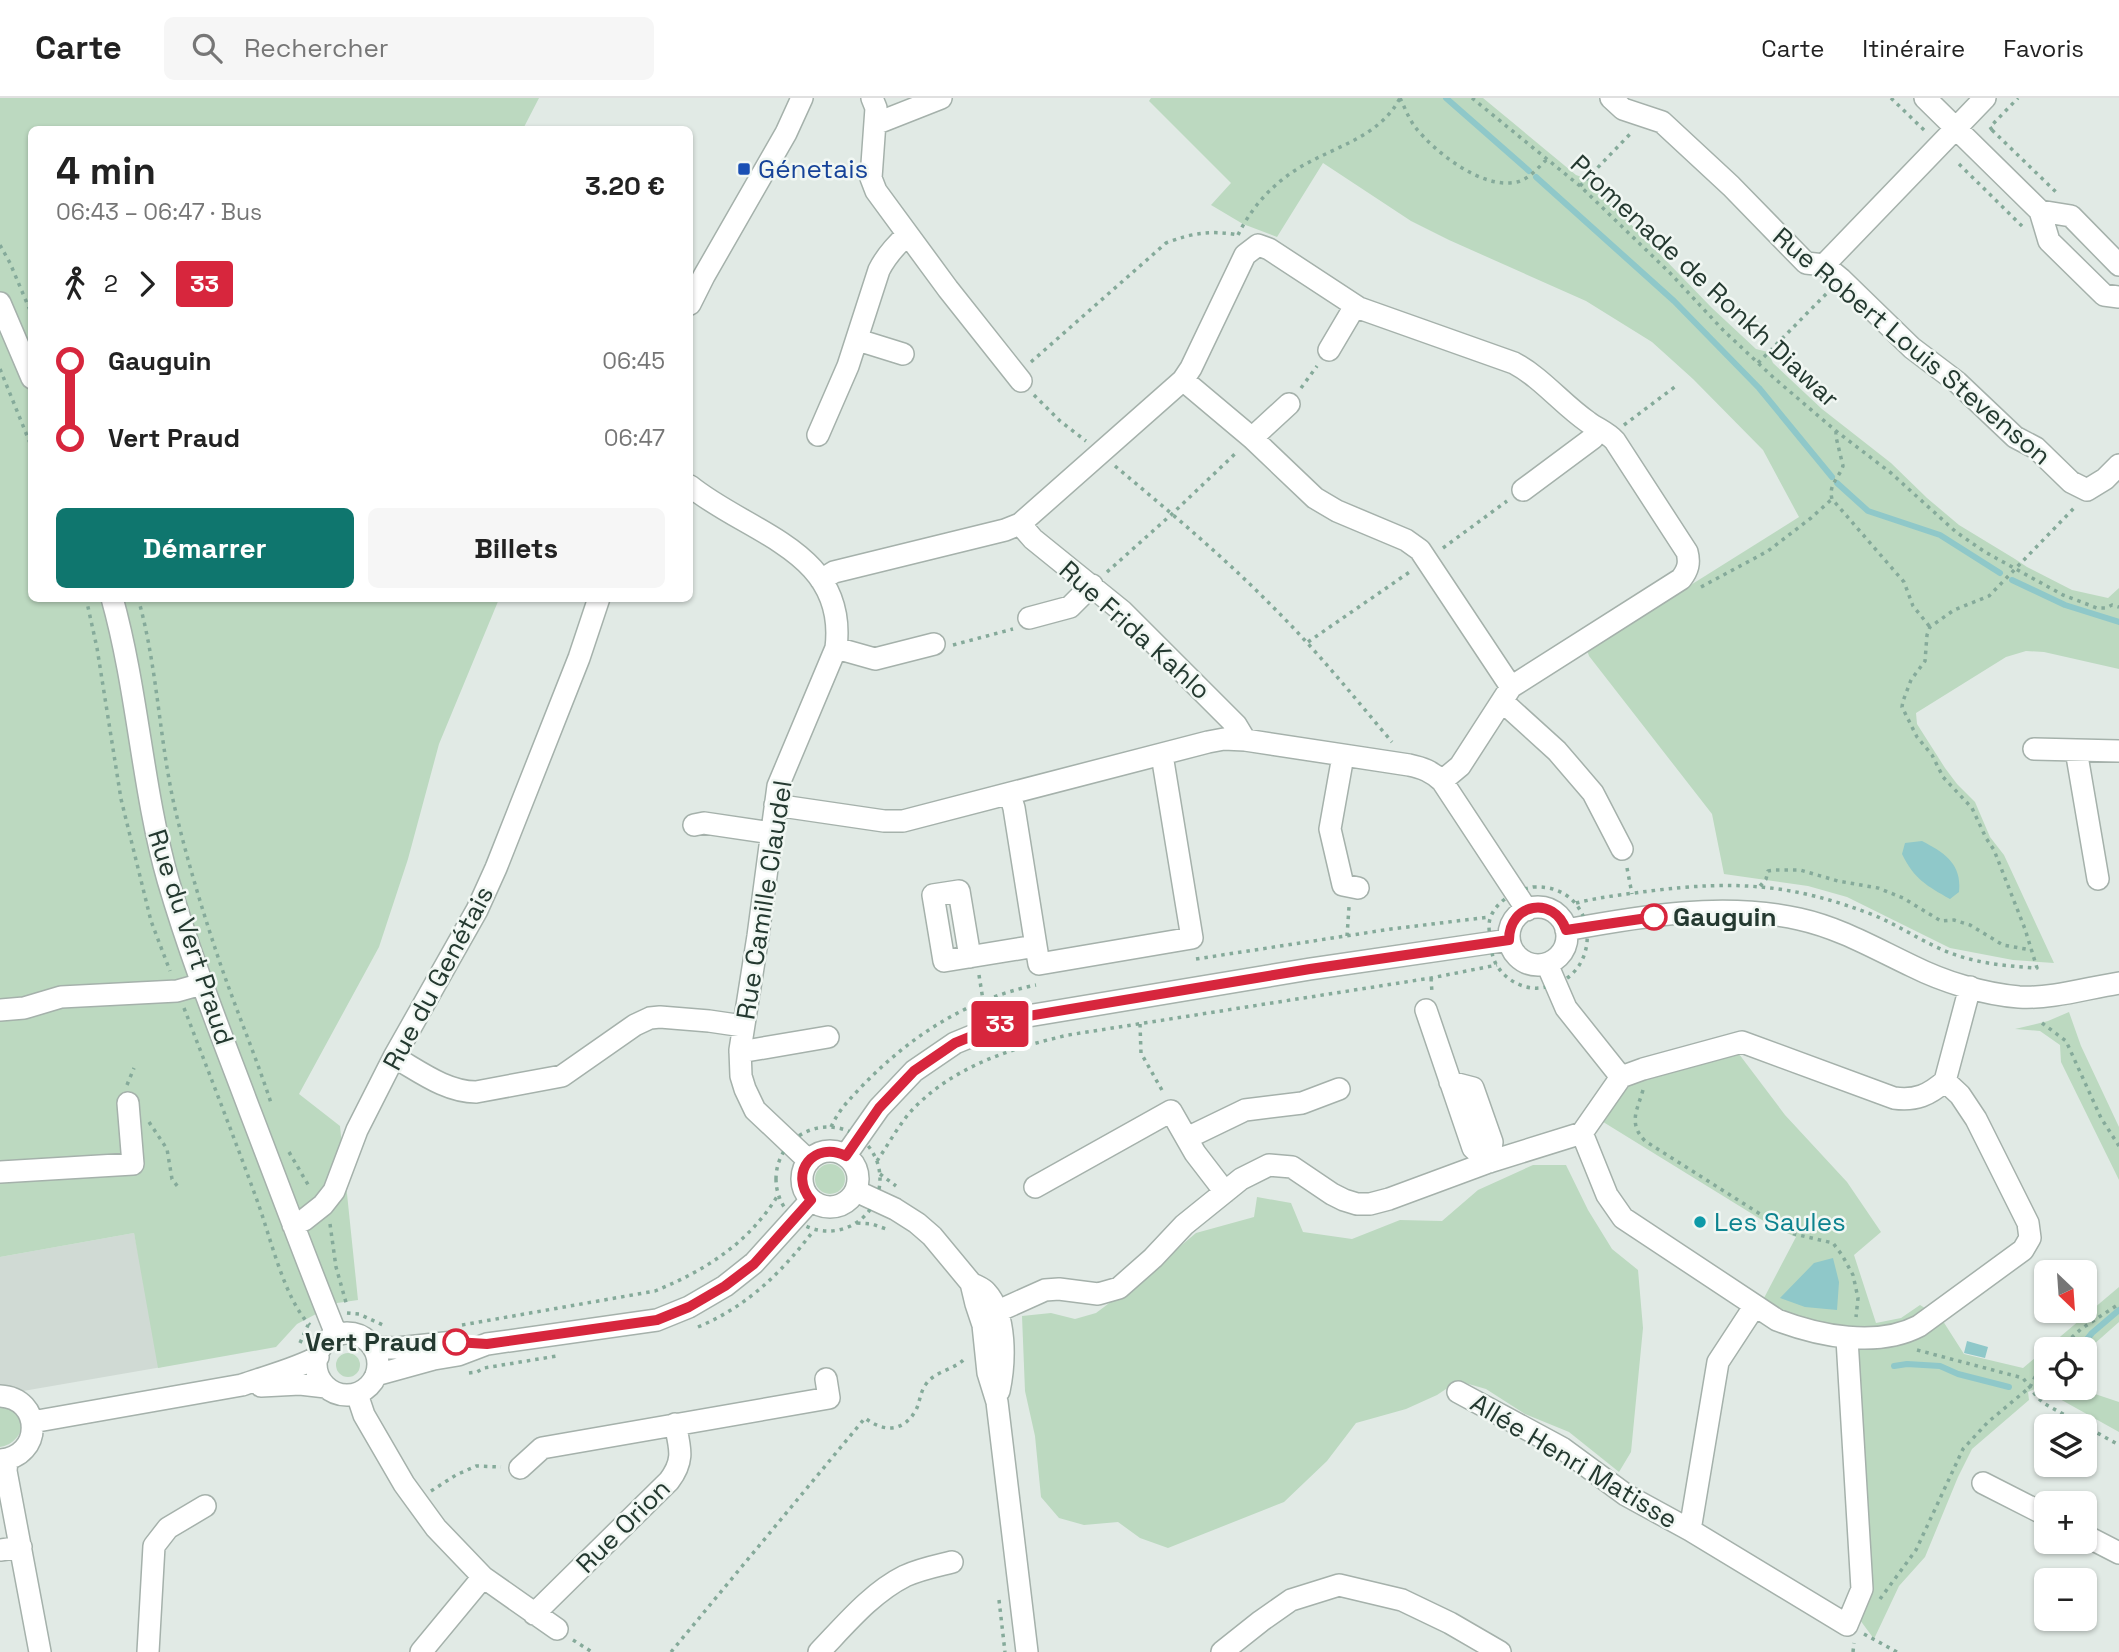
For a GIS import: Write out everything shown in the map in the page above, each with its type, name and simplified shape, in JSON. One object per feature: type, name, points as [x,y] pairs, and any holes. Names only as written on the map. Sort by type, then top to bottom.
[{"type":"street","points":[[693,298],[786,133],[802,98]]},
{"type":"street","points":[[872,98],[876,108],[871,178],[876,191],[907,235],[1019,378]]},
{"type":"street","points":[[875,124],[941,98]]},
{"type":"street","name":"Rue Robert Louis Stevenson","points":[[1611,98],[1623,110],[1662,122],[1731,186],[1806,263],[1832,272],[1912,348],[1957,382],[2015,437],[2035,448],[2071,482],[2087,490]]},
{"type":"street","points":[[1925,98],[2040,211],[2049,241],[2104,295],[2119,296]]},
{"type":"street","points":[[1832,272],[1939,145],[1985,98]]},
{"type":"street","points":[[2040,211],[2071,216],[2119,265]]},
{"type":"street","points":[[818,435],[858,340],[884,260],[907,235]]},
{"type":"street","points":[[821,580],[834,572],[1020,524],[1183,380],[1245,255],[1241,243],[1269,249],[1356,306],[1527,370],[1587,421],[1605,432],[1687,552],[1689,564],[1681,579],[1507,694],[1460,766],[1442,781]]},
{"type":"street","points":[[0,303],[28,369]]},
{"type":"street","points":[[1329,350],[1356,306]]},
{"type":"street","points":[[858,340],[903,354]]},
{"type":"street","points":[[1183,380],[1322,502],[1406,540],[1420,550],[1507,694],[1593,793],[1622,849]]},
{"type":"street","points":[[1252,438],[1289,404]]},
{"type":"street","points":[[1523,490],[1605,432]]},
{"type":"street","points":[[2087,490],[2105,479],[2119,465]]},
{"type":"street","name":"Rue Camille Claudel","points":[[693,488],[793,550],[810,564],[821,580],[837,615],[836,648],[782,775],[775,805],[740,1052],[741,1076],[749,1100],[764,1119],[809,1161]]},
{"type":"street","name":"Rue Frida Kahlo","points":[[1020,524],[1033,539],[1122,611],[1206,693],[1236,725],[1245,740]]},
{"type":"street","points":[[1029,618],[1070,607],[1092,586]]},
{"type":"street","name":"Rue du Vert Praud","points":[[113,602],[153,818],[168,879],[202,984],[293,1225]]},
{"type":"street","name":"Rue du Genétais","points":[[293,1225],[323,1205],[334,1191],[357,1130],[394,1057],[477,909],[496,868],[579,658],[598,602]]},
{"type":"street","points":[[836,648],[875,660],[934,644]]},
{"type":"street","points":[[775,805],[884,821],[903,821],[1224,739],[1245,740],[1426,769],[1442,781],[1521,901],[1551,910],[1576,928],[1696,911],[1733,911],[1780,916],[1830,928],[1862,940],[1934,975],[1994,994],[2037,997],[2119,983]]},
{"type":"street","points":[[2034,749],[2119,751]]},
{"type":"street","points":[[2076,750],[2098,879]]},
{"type":"street","points":[[1010,795],[1039,964],[1192,938],[1162,755]]},
{"type":"street","points":[[1343,756],[1330,829],[1343,885],[1354,887]]},
{"type":"street","points":[[694,825],[704,823],[771,833]]},
{"type":"street","points":[[1494,948],[1509,931],[1518,915],[1521,901]]},
{"type":"street","points":[[997,1402],[1003,1373],[1000,1322],[985,1290],[971,1283],[932,1236],[917,1223],[876,1200],[853,1172],[836,1152],[818,1154],[809,1161],[804,1168],[802,1179],[804,1191],[811,1200],[822,1206],[834,1208],[847,1202],[853,1172],[869,1143],[879,1108],[914,1071],[955,1043],[1016,1018],[1494,948],[1513,953],[1523,962],[1547,964],[1558,957],[1566,940],[1576,928]]},
{"type":"street","points":[[973,956],[1036,946]]},
{"type":"street","points":[[1547,964],[1566,1008],[1621,1077]]},
{"type":"street","points":[[0,1010],[24,1008],[61,997],[177,991],[202,984]]},
{"type":"street","points":[[996,1312],[1045,1290],[1098,1294],[1119,1288],[1184,1226],[1225,1192],[1241,1179],[1269,1165],[1292,1167],[1332,1195],[1357,1204],[1390,1199],[1489,1162],[1582,1133],[1621,1077],[1742,1042],[1894,1098],[1909,1100],[1923,1097],[1945,1081],[1970,988]]},
{"type":"street","points":[[1426,1010],[1451,1082],[1473,1087],[1492,1142],[1489,1162]]},
{"type":"street","points":[[394,1057],[449,1087],[476,1092],[562,1076],[635,1025],[650,1018],[743,1026]]},
{"type":"street","points":[[740,1052],[828,1037]]},
{"type":"street","points":[[1582,1133],[1607,1195],[1623,1218],[1754,1307],[1798,1329],[1852,1338],[1899,1335],[1919,1326],[2022,1250],[2030,1238],[2028,1223],[1976,1119],[1961,1094],[1945,1081]]},
{"type":"street","points":[[1187,1138],[1245,1110],[1302,1103],[1339,1089]]},
{"type":"street","points":[[0,1172],[132,1164],[128,1103]]},
{"type":"street","points":[[1035,1187],[1171,1111],[1195,1153],[1225,1192]]},
{"type":"street","points":[[373,1347],[397,1348],[456,1342],[487,1344],[657,1320],[689,1307],[725,1286],[754,1264],[811,1200]]},
{"type":"street","points":[[293,1225],[334,1329],[344,1320]]},
{"type":"street","points":[[971,1283],[983,1325],[988,1373],[997,1402],[1027,1652]]},
{"type":"street","points":[[1690,1530],[1718,1362],[1754,1307]]},
{"type":"street","points":[[242,1385],[272,1387],[300,1384],[326,1387],[340,1394],[357,1394],[368,1387],[376,1375],[377,1358],[373,1347],[357,1335],[344,1320]]},
{"type":"street","points":[[326,1387],[318,1373],[318,1357],[344,1320]]},
{"type":"street","points":[[1847,1625],[1862,1589],[1852,1338]]},
{"type":"street","points":[[376,1375],[458,1355],[487,1344]]},
{"type":"street","points":[[32,1422],[242,1385],[296,1368],[318,1357]]},
{"type":"street","points":[[520,1468],[542,1448],[829,1398],[826,1380]]},
{"type":"street","name":"Allée Henri Matisse","points":[[1458,1392],[1562,1448],[1626,1495],[1690,1530],[1847,1625]]},
{"type":"street","points":[[357,1394],[375,1434],[417,1503],[452,1546],[483,1577],[557,1629]]},
{"type":"street","points":[[0,1396],[20,1402],[30,1414],[32,1422],[33,1431],[27,1446],[22,1452],[4,1460],[10,1548],[40,1652]]},
{"type":"street","name":"Rue Orion","points":[[534,1614],[679,1469],[681,1451],[675,1424]]},
{"type":"street","points":[[1983,1483],[2034,1509]]},
{"type":"street","points":[[148,1652],[154,1546],[168,1528],[205,1506]]},
{"type":"street","points":[[2097,1542],[2119,1553]]},
{"type":"street","points":[[828,1649],[872,1598],[889,1585],[920,1570],[952,1562]]},
{"type":"street","points":[[421,1652],[483,1577]]},
{"type":"street","points":[[1222,1652],[1291,1600],[1339,1585],[1402,1600],[1450,1623],[1500,1652]]},
{"type":"path","name":"Promenade de Ronkh Diawar","points":[[1400,98],[1414,126],[1438,151],[1468,172],[1504,183],[1518,182],[1528,177],[1547,159]]},
{"type":"path","name":"Promenade de Ronkh Diawar","points":[[1241,243],[1243,224],[1271,188],[1303,165],[1370,131],[1391,114],[1400,98]]},
{"type":"path","name":"Promenade de Ronkh Diawar","points":[[1472,98],[1580,186],[1758,363],[1836,431],[1891,473],[1956,532],[2014,569],[2063,595],[2097,608],[2112,605],[2119,607]]},
{"type":"path","points":[[1891,98],[1939,145]]},
{"type":"path","points":[[2018,98],[1991,129],[2069,205],[2071,216]]},
{"type":"path","points":[[1580,186],[1647,117]]},
{"type":"path","points":[[1959,164],[2035,239],[2049,241]]},
{"type":"path","points":[[1241,243],[1214,232],[1189,234],[1166,243],[1019,378],[1060,421],[1172,514],[1275,608],[1384,732],[1409,765]]},
{"type":"path","points":[[0,245],[28,306]]},
{"type":"path","points":[[1758,363],[1832,272]]},
{"type":"path","points":[[1289,404],[1329,350]]},
{"type":"path","points":[[0,369],[28,438]]},
{"type":"path","points":[[1605,432],[1675,386]]},
{"type":"path","name":"Promenade de Ronkh Diawar","points":[[1836,431],[1843,466],[1830,492],[1832,499],[1904,582],[1913,606],[1930,627]]},
{"type":"path","points":[[1092,586],[1252,438]]},
{"type":"path","points":[[2037,968],[1997,856],[1982,832],[1972,808],[1943,777],[1932,755],[1916,737],[1902,707],[1905,692],[1926,661],[1930,627],[1954,610],[1989,596],[2073,509],[2087,490]]},
{"type":"path","points":[[139,602],[146,626],[159,720],[176,812],[216,952],[255,1054],[274,1113]]},
{"type":"path","points":[[934,644],[950,646],[1018,627],[1029,618]]},
{"type":"path","points":[[1622,849],[1632,894]]},
{"type":"path","points":[[1759,886],[1766,879],[1768,871],[1800,870],[1838,881],[1878,888],[1903,898],[1941,921],[1954,920],[1970,925],[2003,945],[2031,950]]},
{"type":"path","points":[[1347,936],[1354,887]]},
{"type":"path","points":[[1540,887],[1563,893],[1576,903],[1582,912],[1576,928],[1587,945],[1583,961],[1572,974],[1555,984],[1539,988],[1525,986],[1510,979],[1497,965],[1489,925],[1490,917],[1499,904],[1521,901],[1540,887]]},
{"type":"path","points":[[1195,959],[1490,917]]},
{"type":"path","points":[[973,956],[982,1000]]},
{"type":"path","points":[[877,1161],[917,1105],[957,1074],[1012,1049],[1068,1035],[1431,978],[1497,965]]},
{"type":"path","points":[[2042,1023],[2066,1041],[2101,1118],[2119,1146]]},
{"type":"path","points":[[1140,1024],[1141,1053],[1171,1111]]},
{"type":"path","points":[[1643,1069],[1645,1085],[1634,1121],[1638,1134],[1669,1157],[1790,1233],[1833,1243],[1853,1275],[1858,1298],[1852,1338]]},
{"type":"path","points":[[822,1127],[843,1129],[869,1143],[877,1161],[880,1182],[876,1200],[868,1213],[857,1223],[840,1230],[811,1229],[795,1220],[784,1208],[778,1195],[777,1164],[790,1143],[803,1133],[822,1127]]},
{"type":"path","points":[[853,1172],[869,1143]]},
{"type":"path","points":[[287,1148],[302,1175],[317,1194],[330,1220],[336,1266],[346,1299],[344,1320],[359,1314],[393,1331]]},
{"type":"path","points":[[454,1326],[655,1291],[713,1263],[739,1243],[765,1216],[778,1195]]},
{"type":"path","points":[[857,1223],[872,1224],[897,1234]]},
{"type":"path","points":[[2072,1337],[2119,1304]]},
{"type":"path","points":[[296,1348],[309,1324]]},
{"type":"path","points":[[1912,1350],[1923,1350],[2023,1378],[2045,1404],[2119,1445]]},
{"type":"path","points":[[671,1652],[865,1418],[877,1427],[891,1429],[911,1418],[926,1384],[937,1375],[962,1363],[971,1351]]},
{"type":"path","points":[[1873,1606],[1888,1590],[1916,1550],[1963,1449],[1988,1422],[2030,1387],[2034,1378]]},
{"type":"path","points":[[417,1503],[456,1475],[476,1466],[520,1468]]},
{"type":"path","points":[[998,1591],[1004,1652]]},
{"type":"path","points":[[1847,1625],[1897,1652]]},
{"type":"shaded area","points":[[134,1233],[162,1367],[0,1395],[0,1257]]},
{"type":"green space","points":[[0,98],[539,98],[525,126],[28,126],[28,602],[498,602],[439,744],[408,859],[379,947],[299,1094],[340,1126],[358,1300],[337,1303],[297,1324],[276,1347],[158,1368],[134,1233],[0,1257]]},
{"type":"green space","points":[[1151,98],[1483,98],[1576,175],[1587,179],[1712,308],[1756,349],[1768,352],[1773,363],[1822,409],[1891,463],[1959,525],[2027,567],[2072,590],[2108,598],[2119,588],[2119,669],[2044,652],[2026,651],[2006,657],[1916,713],[1917,724],[1945,768],[1975,802],[1990,837],[2004,855],[2054,963],[2013,960],[1950,948],[1847,897],[1808,886],[1724,874],[1712,814],[1589,656],[1587,650],[1799,517],[1763,450],[1693,379],[1652,342],[1586,301],[1411,221],[1323,163],[1277,237],[1243,224],[1211,205],[1231,183],[1149,101]]},
{"type":"green space","points":[[2069,1012],[2081,1046],[2119,1127],[2119,1180],[2061,1062],[2060,1045],[2040,1031],[2015,1029],[2048,1021]]},
{"type":"green space","points":[[1739,1054],[1785,1115],[1847,1182],[1881,1232],[1854,1255],[1876,1323],[1901,1318],[1920,1305],[1941,1318],[1964,1354],[2023,1368],[2034,1359],[2034,1389],[2028,1392],[2029,1400],[1972,1449],[1925,1557],[1899,1586],[1874,1639],[1860,1620],[1857,1369],[1823,1326],[1774,1309],[1764,1298],[1796,1237],[1775,1228],[1600,1120],[1622,1090],[1633,1083]]},
{"type":"green space","points":[[830,1164],[841,1168],[845,1179],[841,1190],[830,1194],[819,1190],[815,1179],[819,1168]]},
{"type":"green space","points":[[1533,1165],[1566,1165],[1588,1210],[1612,1249],[1638,1270],[1643,1328],[1631,1452],[1619,1472],[1569,1432],[1525,1414],[1486,1389],[1458,1381],[1437,1395],[1406,1409],[1356,1423],[1327,1461],[1284,1502],[1168,1548],[1140,1538],[1118,1522],[1084,1525],[1059,1518],[1041,1497],[1035,1436],[1025,1391],[1022,1316],[1051,1313],[1075,1319],[1096,1313],[1196,1233],[1254,1217],[1257,1197],[1291,1203],[1303,1232],[1352,1239],[1400,1220],[1442,1221],[1478,1190]]},
{"type":"green space","points":[[2119,1287],[2119,1322],[2097,1341],[2097,1337],[2060,1337],[2076,1323],[2097,1323],[2097,1306]]},
{"type":"green space","points":[[348,1353],[357,1356],[360,1365],[357,1374],[348,1377],[339,1374],[336,1365],[339,1356]]},
{"type":"green space","points":[[2097,1395],[2119,1402],[2119,1432],[2097,1420],[2097,1414],[2087,1414],[2062,1400],[2097,1400]]},
{"type":"green space","points":[[0,1404],[12,1407],[18,1412],[22,1425],[13,1441],[0,1447]]},
{"type":"water","points":[[1922,841],[1945,855],[1955,867],[1959,892],[1950,899],[1922,881],[1911,870],[1902,854],[1905,843]]},
{"type":"water","points":[[1833,1258],[1839,1282],[1837,1310],[1805,1307],[1780,1298],[1814,1263]]},
{"type":"water","points":[[1967,1341],[1988,1347],[1985,1358],[1964,1353]]},
{"type":"waterway","points":[[1446,98],[1529,171]]},
{"type":"waterway","points":[[1536,177],[1674,301],[1759,388],[1832,477]]},
{"type":"waterway","points":[[1837,483],[1868,511],[1940,535],[2000,573]]},
{"type":"waterway","points":[[2012,580],[2065,605],[2119,622]]},
{"type":"waterway","points":[[2089,1337],[2119,1310]]},
{"type":"waterway","points":[[1894,1366],[1940,1366],[1958,1374],[2009,1387]]},
{"type":"bus line","name":"33","points":[[456,1342],[487,1344],[657,1320],[689,1307],[725,1286],[754,1264],[795,1220],[811,1200],[804,1191],[802,1179],[804,1168],[813,1157],[827,1151],[846,1156],[879,1108],[914,1071],[955,1043],[1016,1018],[1310,969],[1509,940],[1512,922],[1522,912],[1532,908],[1551,910],[1564,923],[1566,930],[1654,917]]},
{"type":"place","name":"Génetais","points":[[744,169]]},
{"type":"place","name":"Gauguin","points":[[1654,917]]},
{"type":"place","name":"Les Saules","points":[[1700,1222]]},
{"type":"place","name":"Vert Praud","points":[[456,1342]]}]
